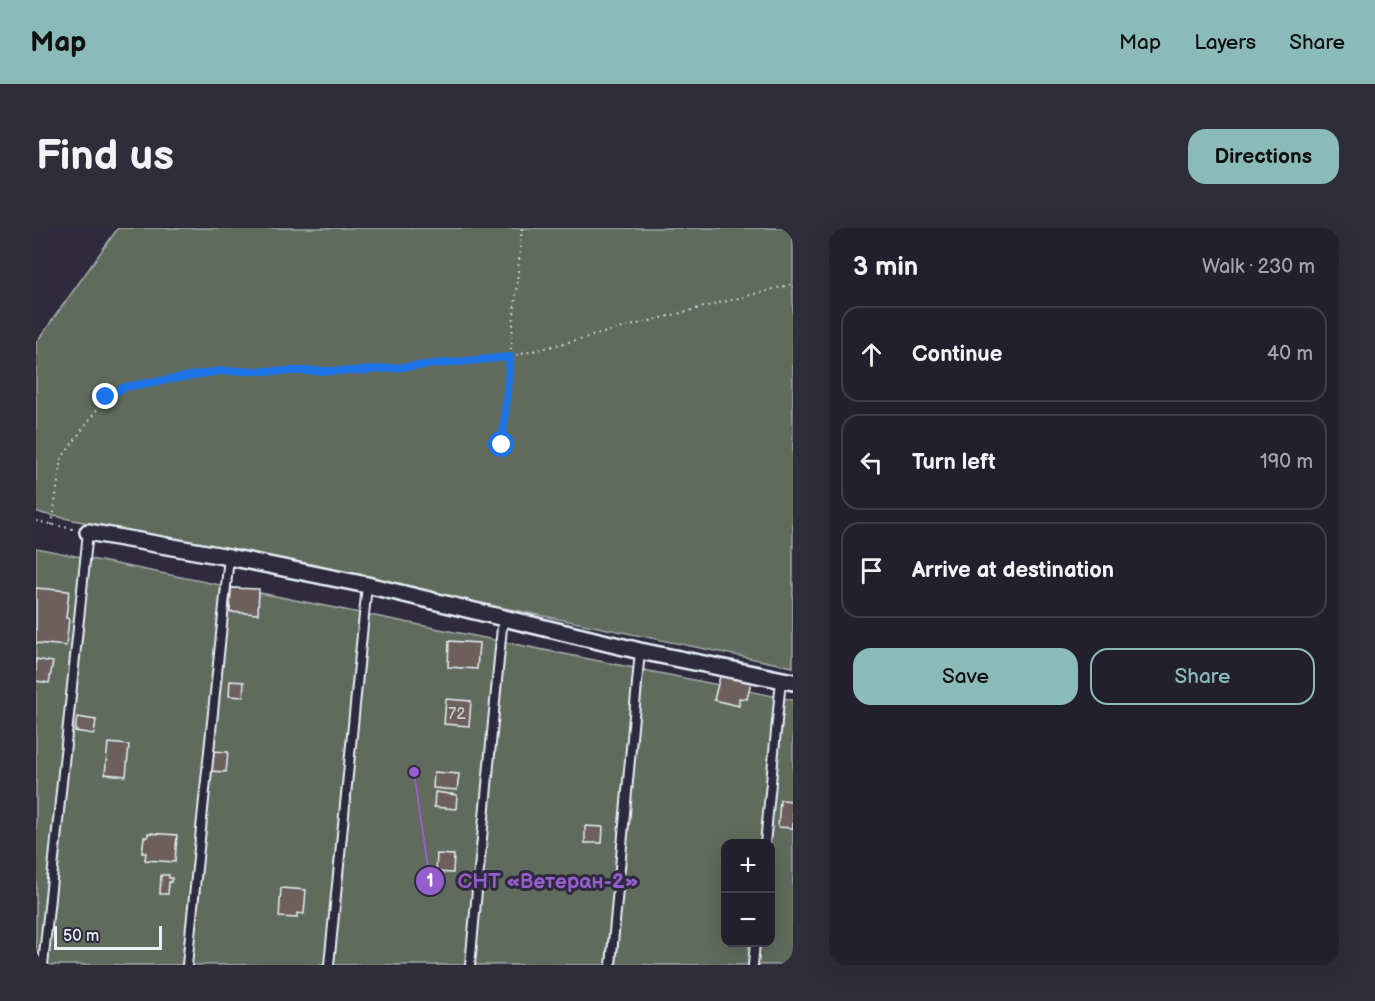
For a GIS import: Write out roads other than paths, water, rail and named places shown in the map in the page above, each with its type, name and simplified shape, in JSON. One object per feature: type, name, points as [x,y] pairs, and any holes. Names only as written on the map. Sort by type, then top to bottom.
[{"type":"street","points":[[88,532],[367,585],[503,616],[640,651],[787,681]]},
{"type":"lane","points":[[43,965],[88,532]]},
{"type":"lane","points":[[187,965],[229,557]]},
{"type":"lane","points":[[329,965],[367,585]]},
{"type":"lane","points":[[470,965],[503,616]]},
{"type":"lane","points":[[611,965],[640,651]]},
{"type":"lane","points":[[766,839],[787,681]]},
{"type":"lane","points":[[753,965],[755,947]]},
{"type":"place","name":"СНТ «Ветеран-2»","points":[[414,772]]}]
